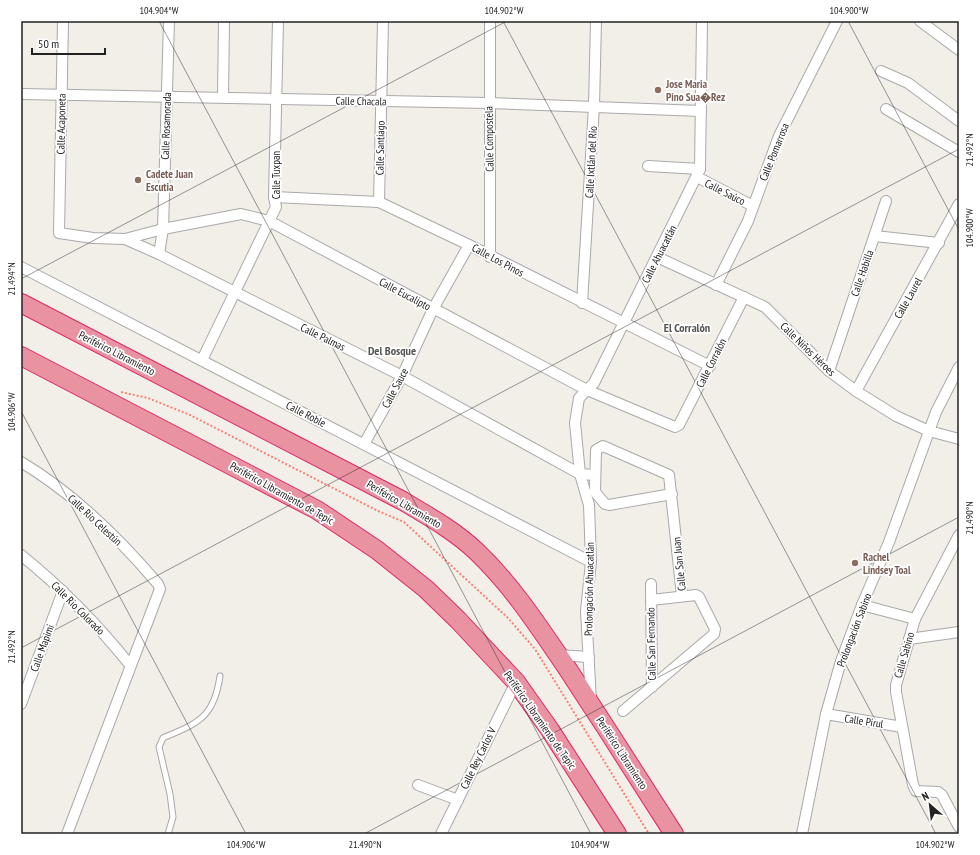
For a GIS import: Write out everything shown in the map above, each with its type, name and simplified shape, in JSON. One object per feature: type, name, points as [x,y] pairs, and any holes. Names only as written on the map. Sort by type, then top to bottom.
[{"type":"highway","name":"Periférico Libramiento","points":[[21,303],[396,498],[434,519],[474,550],[491,566],[520,601],[558,655],[674,834]]},
{"type":"highway","name":"Periférico Libramiento de Tepic","points":[[21,356],[317,510],[377,550],[426,589],[458,620],[516,682],[550,730],[618,834]]},
{"type":"street","name":"Calle Acaponeta","points":[[58,228],[63,21]]},
{"type":"street","name":"Calle Rosamorada","points":[[159,254],[163,229],[169,21]]},
{"type":"street","points":[[224,21],[224,97]]},
{"type":"street","name":"Calle Tuxpan","points":[[202,360],[276,207],[274,197],[278,21]]},
{"type":"street","name":"Calle Santiago","points":[[379,202],[383,21]]},
{"type":"street","name":"Calle Compostela","points":[[490,21],[488,103],[490,257]]},
{"type":"street","name":"Calle Ixtlán del Río","points":[[582,303],[594,106],[596,21]]},
{"type":"street","name":"Calle Ahuacatlán","points":[[580,474],[575,423],[579,398],[594,383],[658,257],[698,173],[701,111],[702,21]]},
{"type":"street","name":"Calle Pomarrosa","points":[[716,285],[748,221],[779,136],[837,21]]},
{"type":"street","points":[[920,21],[959,50]]},
{"type":"street","points":[[881,71],[908,83],[959,122]]},
{"type":"street","name":"Calle Chacala","points":[[21,94],[488,103],[701,111]]},
{"type":"street","points":[[886,109],[959,152]]},
{"type":"street","points":[[648,166],[698,173]]},
{"type":"street","name":"Calle Saúco","points":[[698,173],[753,206]]},
{"type":"street","name":"Calle Los Pinos","points":[[274,197],[379,202],[469,245],[490,257],[582,303],[624,322],[710,366]]},
{"type":"street","points":[[875,236],[886,201]]},
{"type":"street","name":"Calle Laurel","points":[[856,391],[939,243],[959,204]]},
{"type":"street","name":"Calle Eucalipto","points":[[125,239],[163,229],[241,214],[269,221],[587,390],[675,427]]},
{"type":"street","name":"Calle Palmas","points":[[58,228],[59,233],[64,234],[125,239],[159,254],[402,376],[580,474]]},
{"type":"street","name":"Calle Habilla","points":[[829,371],[875,236],[939,243]]},
{"type":"street","name":"Calle Sauce","points":[[364,444],[402,376],[433,309],[469,245]]},
{"type":"street","name":"Calle Niños Héroes","points":[[658,257],[765,307],[829,371],[856,391],[896,416],[929,431],[959,439]]},
{"type":"street","name":"Calle Roble","points":[[21,267],[591,562]]},
{"type":"street","name":"Calle Corralón","points":[[675,427],[679,425],[744,298]]},
{"type":"street","name":"Prolongación Sabino","points":[[802,834],[826,714],[841,661],[862,605],[889,542],[936,412],[959,367]]},
{"type":"street","name":"Calle San Juan","points":[[595,475],[596,450],[603,446],[669,475],[682,596],[696,595],[699,597],[715,629],[714,634],[623,711]]},
{"type":"street","name":"Calle Rio Celestún","points":[[21,462],[65,492],[98,521],[135,557],[158,584],[160,589],[130,665]]},
{"type":"street","points":[[580,474],[595,475],[596,495],[609,505],[672,494]]},
{"type":"street","name":"Prolongación Ahuacatlán","points":[[580,474],[589,505],[591,562],[586,611],[591,705]]},
{"type":"street","name":"Calle Sabino","points":[[959,535],[915,618],[896,685],[913,785],[916,791],[938,792],[942,795],[959,828]]},
{"type":"street","name":"Calle Rio Colorado","points":[[21,555],[62,591],[108,637],[130,665]]},
{"type":"street","name":"Calle San Fernando","points":[[651,584],[652,687]]},
{"type":"street","name":"Calle Mapimí","points":[[21,704],[62,591]]},
{"type":"street","points":[[651,600],[682,596]]},
{"type":"street","points":[[862,605],[915,618]]},
{"type":"street","points":[[909,639],[959,632]]},
{"type":"street","points":[[558,655],[589,657]]},
{"type":"street","points":[[67,834],[130,665]]},
{"type":"street","name":"Calle Rey Carlos V","points":[[441,834],[516,682]]},
{"type":"street","name":"Calle Pirul","points":[[826,714],[902,727]]},
{"type":"street","points":[[418,785],[458,800]]},
{"type":"lane","points":[[168,834],[173,817],[170,794],[159,747],[163,738],[196,724],[209,711],[218,687],[220,676]]},
{"type":"place","name":"Jose Maria Pino Sua�Rez","points":[[658,90]]},
{"type":"place","name":"Cadete Juan Escutia","points":[[138,180]]},
{"type":"place","name":"Rachel Lindsey Toal","points":[[855,563]]},
{"type":"district","name":"El Corralón","points":[[687,328]]},
{"type":"district","name":"Del Bosque","points":[[392,351]]}]
